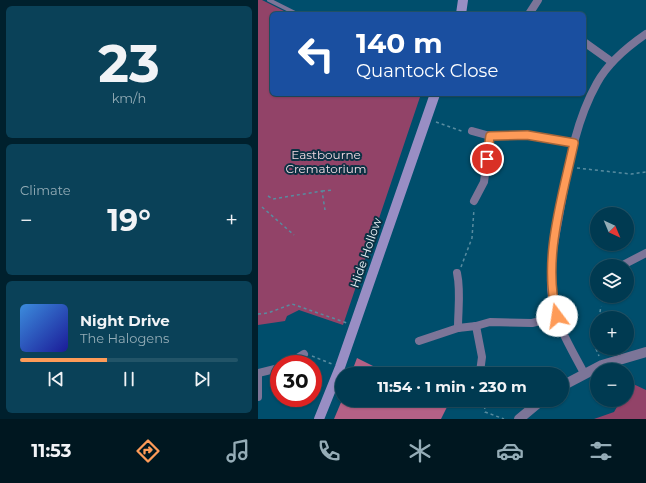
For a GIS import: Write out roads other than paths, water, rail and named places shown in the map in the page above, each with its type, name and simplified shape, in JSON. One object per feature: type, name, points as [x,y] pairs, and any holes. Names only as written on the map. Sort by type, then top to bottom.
[{"type":"main road","points":[[461,12],[463,0]]},
{"type":"main road","name":"Hide Hollow","points":[[319,419],[340,367],[434,96]]},
{"type":"street","points":[[531,12],[538,0]]},
{"type":"street","points":[[584,373],[566,339],[552,299],[551,267],[553,248],[574,143],[587,103],[597,82],[612,62],[646,34]]},
{"type":"street","points":[[586,43],[612,62]]},
{"type":"street","points":[[472,131],[490,136],[527,135],[574,143]]},
{"type":"street","points":[[474,201],[484,182],[490,136]]},
{"type":"street","points":[[634,259],[646,253]]},
{"type":"street","points":[[457,273],[460,287],[458,328]]},
{"type":"street","points":[[419,341],[458,328],[476,326],[497,321],[517,324],[532,323],[557,316]]},
{"type":"street","points":[[476,326],[482,357],[481,367]]},
{"type":"street","points":[[569,382],[602,365],[646,352]]},
{"type":"street","points":[[258,397],[258,373],[270,370]]},
{"type":"street","points":[[519,419],[534,407]]},
{"type":"lane","points":[[269,0],[293,12]]},
{"type":"park label","name":"Eastbourne Crematorium","points":[[326,162]]}]
